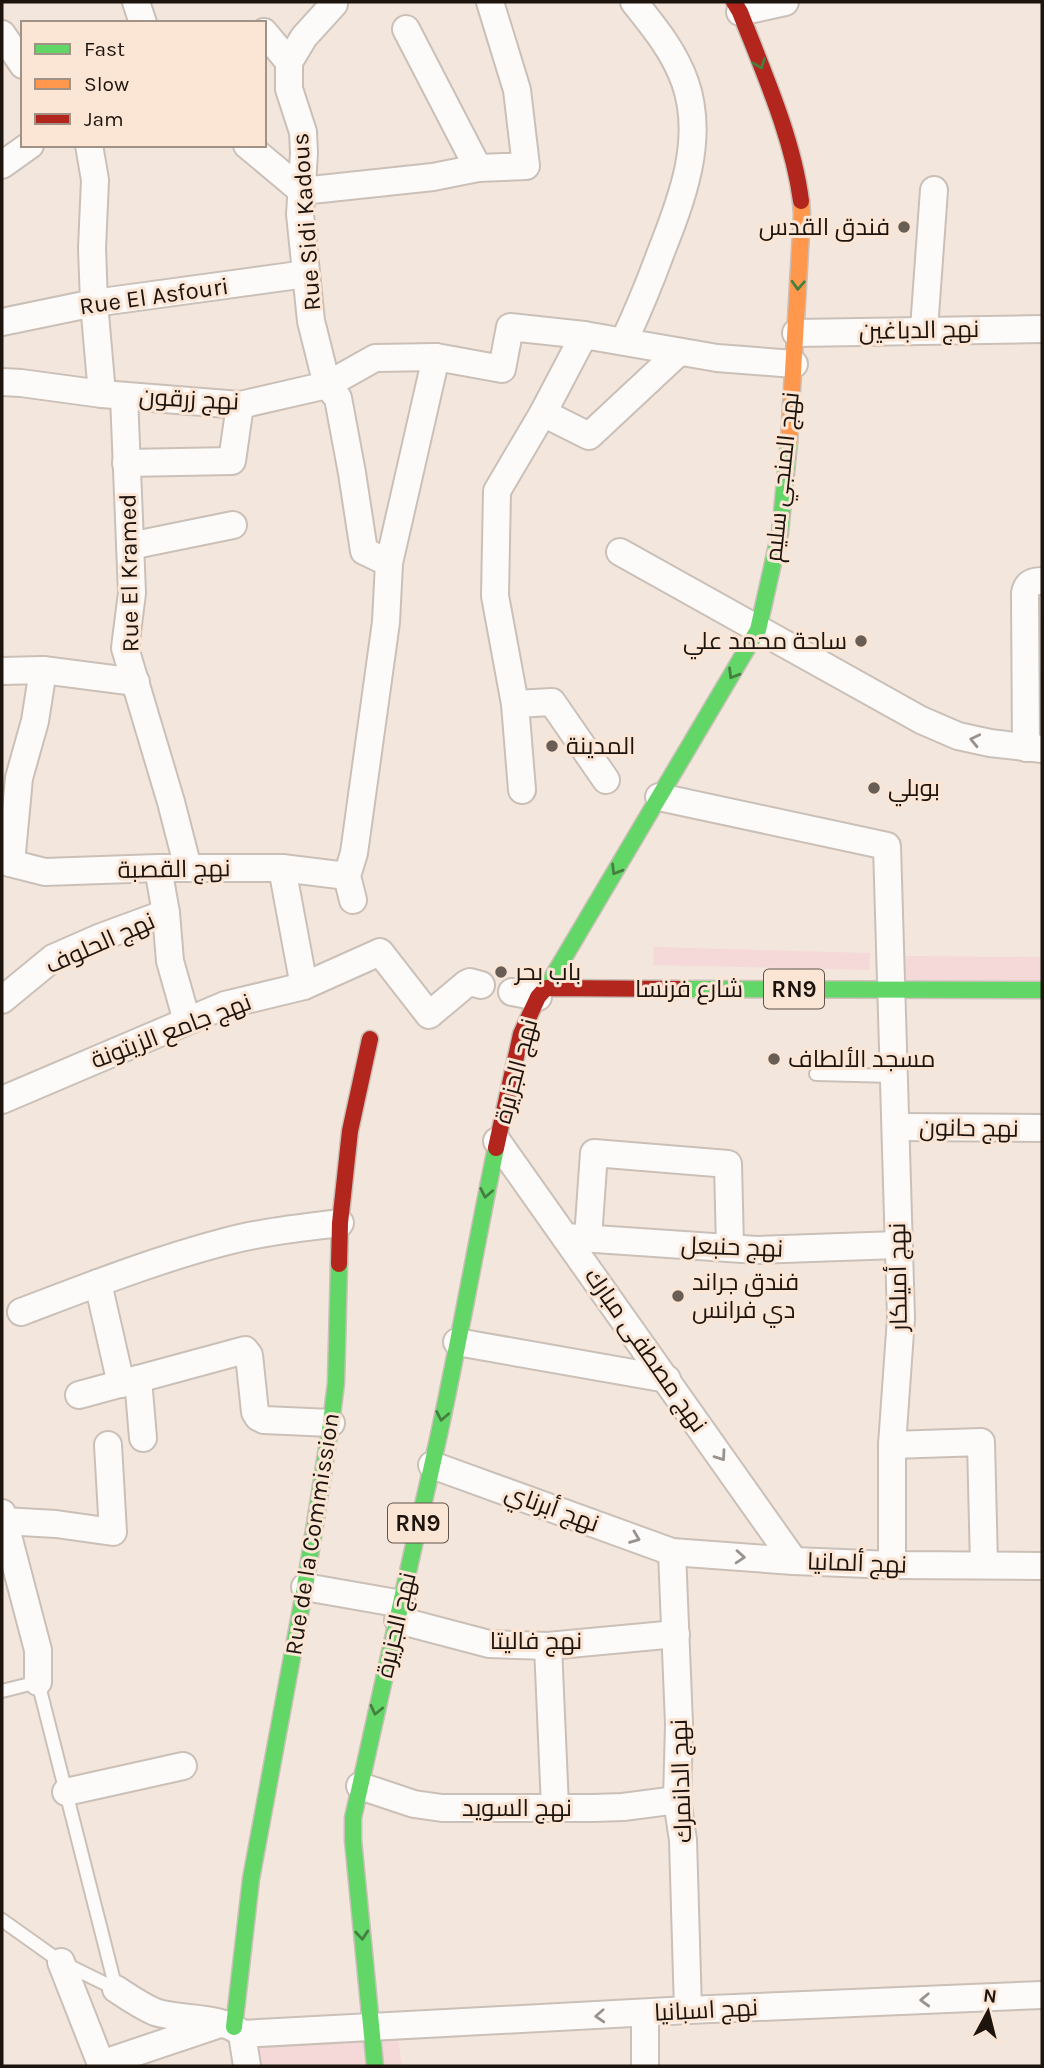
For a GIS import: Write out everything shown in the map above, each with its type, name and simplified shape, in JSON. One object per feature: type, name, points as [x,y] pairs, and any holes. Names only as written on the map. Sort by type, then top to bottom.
[{"type":"main road","name":"نهج المنجي سليم","points":[[532,992],[659,797],[758,631],[780,533],[788,462],[802,215],[797,169],[737,7]]},
{"type":"main road","name":"شارع فرنسا","points":[[532,992],[1042,990]]},
{"type":"main road","name":"نهج الجزيرة","points":[[375,2066],[353,1840],[354,1818],[432,1465],[497,1141],[532,992]]},
{"type":"main road","name":"Rue de la Commission","points":[[233,2028],[251,1879],[305,1587],[331,1423],[335,1383],[340,1223],[350,1131],[370,1039]]},
{"type":"street","points":[[136,2],[142,21]]},
{"type":"street","points":[[266,34],[289,62],[304,37],[334,2]]},
{"type":"street","points":[[249,147],[302,191],[433,177],[478,168],[526,166],[517,90],[490,2]]},
{"type":"street","points":[[624,341],[670,230],[688,174],[692,121],[686,83],[671,50],[634,2]]},
{"type":"street","points":[[737,7],[785,2]]},
{"type":"street","points":[[406,29],[478,168]]},
{"type":"street","points":[[2,34],[21,62]]},
{"type":"street","name":"Rue Sidi Kadous","points":[[289,62],[289,89],[303,132],[300,214],[311,321],[327,385],[338,398],[364,551],[389,563]]},
{"type":"street","points":[[2,165],[27,147]]},
{"type":"street","name":"Rue El Kramed","points":[[89,147],[95,180],[92,248],[94,303],[126,463],[132,593],[125,648],[188,868]]},
{"type":"street","points":[[924,329],[934,190]]},
{"type":"street","name":"Rue El Asfouri","points":[[2,322],[94,303],[306,274]]},
{"type":"street","name":"نهج زرقون","points":[[2,382],[113,395],[240,405],[327,385],[375,358],[436,357],[502,369],[510,327],[584,335]]},
{"type":"street","name":"نهج الدباغين","points":[[796,333],[1042,329]]},
{"type":"street","points":[[522,790],[516,704],[495,597],[497,491],[543,413],[584,335],[679,352],[794,364]]},
{"type":"street","points":[[543,413],[589,436],[679,352]]},
{"type":"street","points":[[389,563],[436,357]]},
{"type":"street","points":[[126,463],[232,461],[240,405]]},
{"type":"street","points":[[130,546],[233,525]]},
{"type":"street","points":[[620,552],[921,720],[958,736],[1034,749],[1025,593],[1027,585],[1042,581]]},
{"type":"street","name":"نهج القصبة","points":[[6,862],[45,872],[282,868],[350,888],[384,636],[389,563]]},
{"type":"street","points":[[6,862],[19,778],[35,721],[43,670]]},
{"type":"street","points":[[2,671],[43,670],[136,682]]},
{"type":"street","points":[[516,704],[552,702],[606,780]]},
{"type":"street","name":"نهج أميلكار","points":[[659,797],[887,846],[901,1318],[892,1445],[892,1565]]},
{"type":"street","points":[[158,868],[166,913],[170,961],[187,1021]]},
{"type":"street","points":[[282,868],[304,986]]},
{"type":"street","name":"نهج الحلوف","points":[[2,1000],[52,958],[166,913]]},
{"type":"street","name":"نهج جامع الزيتونة","points":[[2,1100],[225,1004],[304,986],[380,952],[429,1016],[466,984],[470,982],[481,985]]},
{"type":"street","name":"نهج حانون","points":[[896,1127],[1042,1128]]},
{"type":"street","name":"نهج مصطفى مبارك","points":[[497,1141],[577,1238],[667,1379],[794,1561]]},
{"type":"street","points":[[577,1238],[594,1153],[728,1164],[730,1248]]},
{"type":"street","points":[[21,1312],[97,1283],[222,1242],[246,1236],[340,1223]]},
{"type":"street","name":"نهج حنبعل","points":[[577,1238],[757,1250],[898,1245]]},
{"type":"street","points":[[97,1283],[129,1382],[143,1438]]},
{"type":"street","points":[[457,1342],[667,1379]]},
{"type":"street","points":[[79,1395],[245,1350],[249,1354],[255,1412],[258,1417],[264,1420],[331,1423]]},
{"type":"street","points":[[892,1445],[981,1442],[984,1565]]},
{"type":"street","points":[[38,1682],[38,1650],[3,1517],[113,1532],[108,1445]]},
{"type":"street","name":"نهج أبرناي","points":[[432,1465],[671,1552]]},
{"type":"street","name":"نهج ألمانيا","points":[[671,1552],[892,1565],[1042,1566]]},
{"type":"street","name":"نهج الدانمرك","points":[[671,1552],[679,1724],[677,1800],[683,1840],[688,2010]]},
{"type":"street","name":"نهج فاليتا","points":[[305,1587],[400,1612],[489,1644],[548,1646],[676,1634]]},
{"type":"street","points":[[548,1646],[555,1807]]},
{"type":"street","points":[[66,1792],[183,1766]]},
{"type":"street","name":"نهج السويد","points":[[360,1786],[414,1804],[442,1808],[623,1807],[677,1800]]},
{"type":"street","points":[[61,1962],[101,2065],[233,2028]]},
{"type":"street","points":[[116,1989],[154,2011],[233,2028]]},
{"type":"street","name":"نهج اسبانيا","points":[[233,2028],[371,2029],[688,2010],[1042,1995]]},
{"type":"street","points":[[645,2013],[645,2066]]},
{"type":"street","points":[[233,2028],[247,2066]]},
{"type":"lane","points":[[816,1074],[894,1076]]},
{"type":"lane","points":[[2,1691],[38,1682],[116,1989]]},
{"type":"lane","points":[[2,1920],[61,1962],[116,1989]]},
{"type":"shaded area","points":[[654,947],[870,953],[869,970],[653,965]]},
{"type":"shaded area","points":[[898,956],[1042,957],[1042,981],[898,980]]},
{"type":"shaded area","points":[[248,2034],[398,2038],[402,2066],[254,2066]]},
{"type":"traffic: fast","points":[[546,988],[758,630],[780,532],[789,442]]},
{"type":"traffic: fast","points":[[683,989],[1042,990]]},
{"type":"traffic: fast","points":[[375,2066],[353,1818],[441,1427],[496,1148]]},
{"type":"traffic: fast","points":[[234,2027],[251,1879],[305,1587],[331,1423],[336,1383],[339,1264]]},
{"type":"traffic: slow","points":[[789,442],[801,201]]},
{"type":"traffic: jam","points":[[734,2],[776,105],[791,153],[801,201]]},
{"type":"traffic: jam","points":[[496,1148],[521,1034],[538,997],[546,988],[683,989]]},
{"type":"traffic: jam","points":[[339,1264],[340,1223],[350,1131],[370,1039]]},
{"type":"place","name":"فندق القدس","points":[[904,227]]},
{"type":"place","name":"ساحة محمد علي","points":[[861,641]]},
{"type":"place","name":"المدينة","points":[[552,746]]},
{"type":"place","name":"بوبلي","points":[[874,788]]},
{"type":"place","name":"باب بحر","points":[[501,972]]},
{"type":"place","name":"مسجد الألطاف","points":[[774,1059]]},
{"type":"place","name":"فندق جراند دي فرانس","points":[[678,1296]]}]
